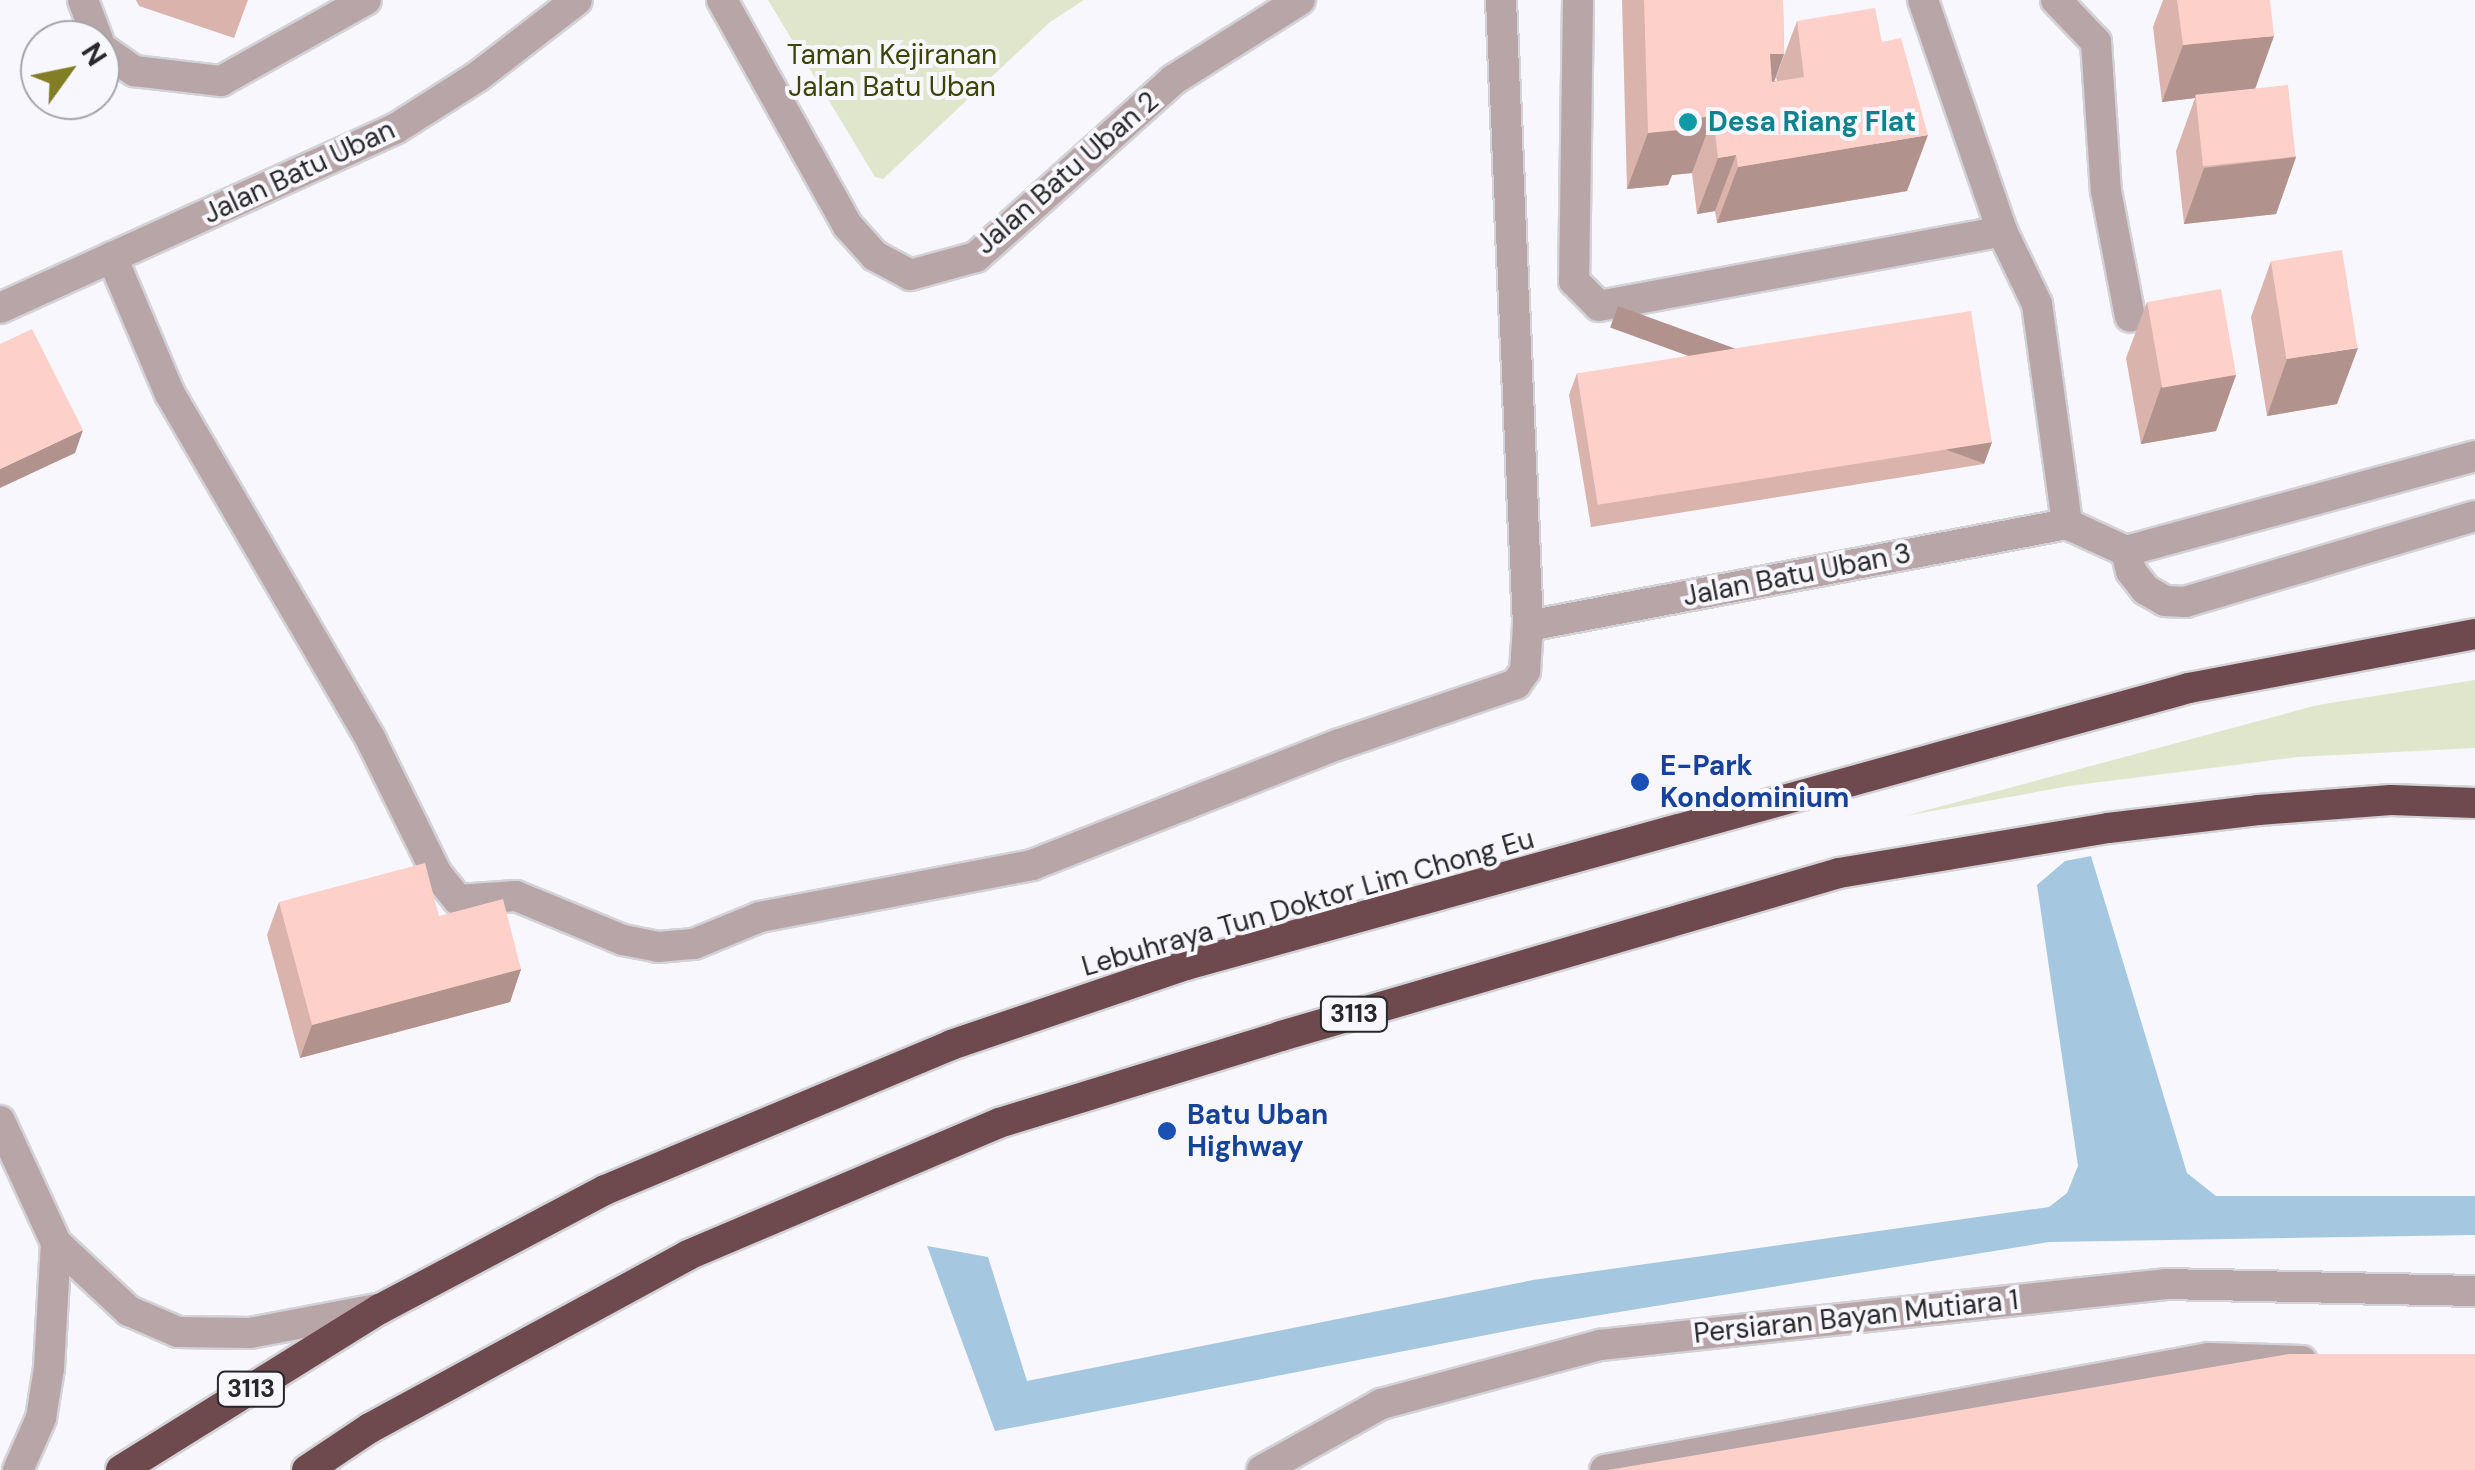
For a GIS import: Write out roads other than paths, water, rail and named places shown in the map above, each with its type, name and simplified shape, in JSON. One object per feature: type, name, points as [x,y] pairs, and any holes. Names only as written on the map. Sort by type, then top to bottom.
[{"type":"highway","name":"Lebuhraya Tun Doktor Lim Chong Eu","points":[[121,1470],[380,1309],[605,1190],[951,1045],[1186,965],[2189,688],[2475,634]]},
{"type":"highway","name":"3113","points":[[307,1470],[688,1255],[1000,1124],[1280,1036],[1838,874],[2240,812],[2390,800],[2475,803]]},
{"type":"street","points":[[120,60],[134,71],[221,81],[366,0]]},
{"type":"street","name":"Jalan Batu Uban","points":[[0,308],[395,129],[478,77],[577,0]]},
{"type":"street","name":"Jalan Batu Uban 2","points":[[722,0],[848,226],[876,256],[910,275],[976,257],[1173,80],[1300,0]]},
{"type":"street","points":[[112,257],[170,394],[371,740],[437,874],[458,900],[516,896],[658,947],[694,944],[760,917],[1032,866],[1338,745],[1502,692],[1525,671],[1528,626],[1501,0]]},
{"type":"street","points":[[1578,0],[1574,281],[1599,306],[2002,231]]},
{"type":"street","points":[[1923,0],[2002,231],[2037,304],[2066,524],[2126,551],[2475,456]]},
{"type":"street","points":[[2056,0],[2096,42],[2106,191],[2130,317]]},
{"type":"street","points":[[2126,551],[2130,571],[2146,590],[2165,601],[2185,602],[2475,516]]},
{"type":"street","name":"Jalan Batu Uban 3","points":[[1528,626],[2066,524]]},
{"type":"street","points":[[0,1121],[56,1242],[129,1311],[178,1332],[250,1334],[380,1309]]},
{"type":"street","points":[[18,1470],[41,1418],[49,1368],[56,1242]]},
{"type":"street","name":"Persiaran Bayan Mutiara 1","points":[[1262,1470],[1381,1404],[1600,1345],[2166,1284],[2475,1290]]},
{"type":"street","points":[[1605,1470],[2209,1358],[2338,1362]]},
{"type":"water","points":[[2091,856],[2187,1173],[2216,1196],[2475,1196],[2475,1235],[2049,1242],[1533,1326],[995,1431],[927,1246],[988,1257],[1027,1381],[1533,1280],[2049,1207],[2067,1193],[2078,1166],[2037,885],[2065,861]]},
{"type":"place","name":"Desa Riang Flat","points":[[1688,122]]},
{"type":"place","name":"E-Park Kondominium","points":[[1640,782]]},
{"type":"place","name":"Batu Uban Highway","points":[[1167,1131]]},
{"type":"park label","name":"Taman Kejiranan Jalan Batu Uban","points":[[892,71]]}]
